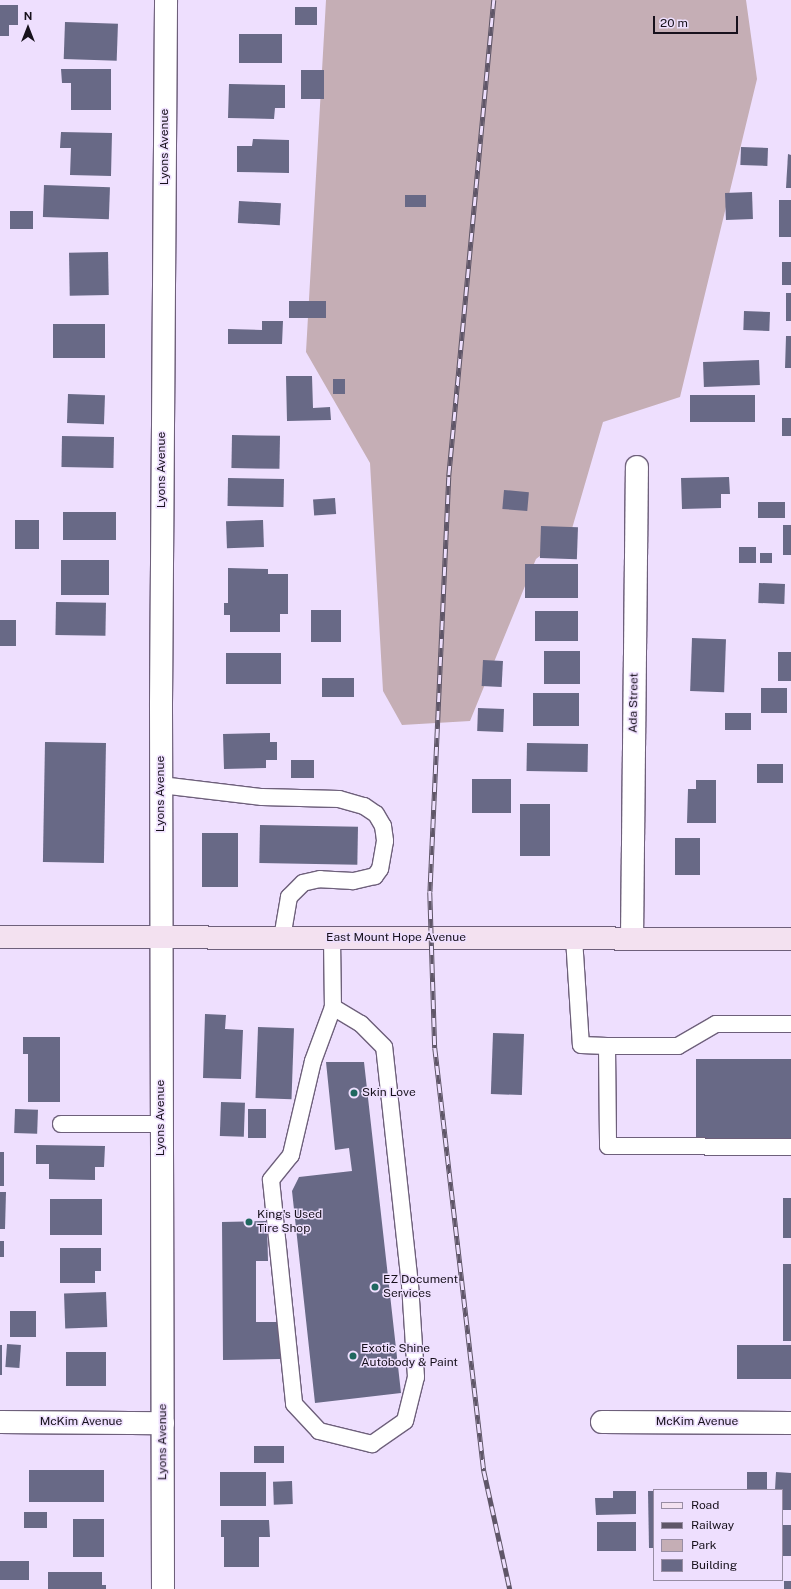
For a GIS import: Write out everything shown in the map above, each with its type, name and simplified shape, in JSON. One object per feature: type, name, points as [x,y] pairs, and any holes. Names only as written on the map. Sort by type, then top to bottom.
[{"type":"street","name":"Lyons Avenue","points":[[163,1589],[161,785],[166,0]]},
{"type":"street","name":"Ada Street","points":[[632,939],[637,467]]},
{"type":"street","name":"East Mount Hope Avenue","points":[[0,937],[791,939]]},
{"type":"street","name":"McKim Avenue","points":[[0,1422],[163,1423]]},
{"type":"street","name":"McKim Avenue","points":[[602,1422],[791,1423]]},
{"type":"lane","points":[[161,785],[262,797],[339,799],[364,806],[376,814],[383,826],[385,842],[380,868],[375,876],[353,881],[320,878],[302,883],[288,897],[282,938]]},
{"type":"lane","points":[[332,938],[333,1007],[313,1061],[291,1155],[271,1180],[294,1404],[319,1431],[372,1444],[405,1421],[416,1377],[410,1285],[384,1047],[361,1024],[333,1007]]},
{"type":"lane","points":[[574,938],[580,1045],[678,1046],[716,1024],[791,1024]]},
{"type":"lane","points":[[608,1046],[608,1146],[791,1147]]},
{"type":"lane","points":[[61,1124],[161,1124]]},
{"type":"green space","points":[[326,0],[746,0],[757,79],[680,397],[603,422],[571,532],[536,559],[470,721],[402,725],[383,691],[370,463],[306,352]]},
{"type":"building","points":[[0,5],[18,5],[18,25],[9,25],[9,36],[0,36]]},
{"type":"building","points":[[295,7],[317,7],[317,25],[295,25]]},
{"type":"building","points":[[65,22],[118,24],[117,61],[64,59]]},
{"type":"building","points":[[239,34],[282,34],[282,63],[239,63]]},
{"type":"building","points":[[61,69],[111,69],[111,110],[71,110],[71,83],[62,83]]},
{"type":"building","points":[[301,70],[324,70],[324,99],[301,99]]},
{"type":"building","points":[[229,84],[285,85],[285,108],[275,108],[274,119],[228,118]]},
{"type":"building","points":[[61,132],[112,133],[111,176],[70,175],[71,148],[60,148]]},
{"type":"building","points":[[253,139],[289,140],[289,173],[237,172],[237,146],[252,146]]},
{"type":"building","points":[[741,147],[768,148],[767,166],[740,165]]},
{"type":"building","points":[[788,154],[791,155],[791,188],[786,188]]},
{"type":"building","points":[[44,185],[110,187],[109,219],[43,217]]},
{"type":"building","points":[[752,192],[753,219],[726,220],[725,193]]},
{"type":"building","points":[[405,195],[426,195],[426,207],[405,207]]},
{"type":"building","points":[[779,200],[791,200],[791,237],[779,237]]},
{"type":"building","points":[[239,201],[281,203],[280,225],[238,223]]},
{"type":"building","points":[[10,211],[33,211],[33,229],[10,229]]},
{"type":"building","points":[[108,252],[109,295],[70,296],[69,253]]},
{"type":"building","points":[[782,262],[791,262],[791,285],[782,285]]},
{"type":"building","points":[[786,293],[791,293],[791,321],[786,321]]},
{"type":"building","points":[[289,301],[326,301],[326,318],[289,318]]},
{"type":"building","points":[[744,311],[770,312],[769,331],[743,330]]},
{"type":"building","points":[[262,321],[283,321],[282,344],[228,344],[228,329],[262,330]]},
{"type":"building","points":[[53,324],[105,324],[105,358],[53,358]]},
{"type":"building","points":[[786,336],[791,336],[791,368],[785,368]]},
{"type":"building","points":[[759,360],[760,385],[704,387],[703,362]]},
{"type":"building","points":[[286,376],[312,376],[313,408],[330,407],[331,420],[287,421]]},
{"type":"building","points":[[333,379],[345,379],[345,394],[333,394]]},
{"type":"building","points":[[68,394],[105,395],[104,424],[67,423]]},
{"type":"building","points":[[690,395],[755,395],[755,422],[690,422]]},
{"type":"building","points":[[782,418],[791,418],[791,436],[782,436]]},
{"type":"building","points":[[232,435],[280,436],[279,469],[231,468]]},
{"type":"building","points":[[62,436],[114,437],[113,468],[61,467]]},
{"type":"building","points":[[729,477],[730,494],[721,494],[721,508],[682,509],[681,478]]},
{"type":"building","points":[[228,478],[284,479],[284,507],[228,506]]},
{"type":"building","points":[[504,490],[529,492],[527,511],[502,509]]},
{"type":"building","points":[[335,498],[336,514],[314,515],[313,500]]},
{"type":"building","points":[[758,502],[785,502],[785,518],[758,518]]},
{"type":"building","points":[[63,512],[116,512],[116,540],[63,540]]},
{"type":"building","points":[[15,520],[39,520],[39,549],[15,549]]},
{"type":"building","points":[[263,520],[264,547],[227,548],[226,521]]},
{"type":"building","points":[[783,525],[791,525],[791,555],[783,555]]},
{"type":"building","points":[[541,526],[578,527],[577,559],[540,558]]},
{"type":"building","points":[[739,547],[756,547],[756,563],[739,563]]},
{"type":"building","points":[[760,553],[772,553],[772,563],[760,563]]},
{"type":"building","points":[[61,560],[109,560],[109,595],[61,595]]},
{"type":"building","points":[[525,564],[578,564],[578,598],[525,598]]},
{"type":"building","points":[[228,568],[268,569],[268,574],[288,574],[288,614],[280,614],[280,632],[230,632],[230,615],[224,615],[224,603],[228,603]]},
{"type":"building","points":[[759,583],[785,584],[784,604],[758,603]]},
{"type":"building","points":[[56,602],[106,603],[105,636],[55,635]]},
{"type":"building","points":[[311,610],[341,610],[341,642],[311,642]]},
{"type":"building","points":[[535,611],[578,611],[578,641],[535,641]]},
{"type":"building","points":[[0,620],[16,620],[16,646],[0,646]]},
{"type":"building","points":[[692,638],[726,639],[724,692],[690,691]]},
{"type":"building","points":[[544,651],[580,651],[580,684],[544,684]]},
{"type":"building","points":[[778,652],[791,652],[791,681],[778,681]]},
{"type":"building","points":[[226,653],[281,653],[281,684],[226,684]]},
{"type":"building","points":[[483,660],[503,661],[502,687],[482,686]]},
{"type":"building","points":[[322,678],[354,678],[354,697],[322,697]]},
{"type":"building","points":[[761,688],[787,688],[787,713],[761,713]]},
{"type":"building","points":[[533,693],[579,693],[579,726],[533,726]]},
{"type":"building","points":[[478,708],[504,709],[503,732],[477,731]]},
{"type":"building","points":[[725,713],[751,713],[751,730],[725,730]]},
{"type":"building","points":[[270,733],[270,742],[277,742],[277,760],[266,760],[266,768],[224,769],[223,734]]},
{"type":"building","points":[[45,742],[106,743],[104,863],[43,862]]},
{"type":"building","points":[[527,743],[588,744],[588,772],[527,771]]},
{"type":"building","points":[[291,760],[314,760],[314,778],[291,778]]},
{"type":"building","points":[[757,764],[783,764],[783,783],[757,783]]},
{"type":"building","points":[[472,779],[511,779],[511,813],[472,813]]},
{"type":"building","points":[[696,780],[716,780],[716,823],[687,823],[688,789],[696,789]]},
{"type":"building","points":[[520,804],[550,804],[550,856],[520,856]]},
{"type":"building","points":[[260,825],[358,827],[357,865],[259,863]]},
{"type":"building","points":[[202,833],[238,833],[238,887],[202,887]]},
{"type":"building","points":[[675,838],[700,838],[700,875],[675,875]]},
{"type":"building","points":[[205,1014],[226,1015],[225,1029],[243,1030],[241,1079],[203,1078]]},
{"type":"building","points":[[258,1027],[294,1028],[292,1099],[256,1098]]},
{"type":"building","points":[[493,1033],[524,1034],[522,1095],[491,1094]]},
{"type":"building","points":[[23,1037],[60,1037],[60,1102],[28,1102],[28,1054],[23,1054]]},
{"type":"building","points":[[696,1059],[791,1059],[791,1142],[696,1142]]},
{"type":"building","points":[[326,1062],[364,1062],[401,1393],[315,1403],[292,1191],[299,1177],[352,1171],[349,1148],[335,1150]]},
{"type":"building","points":[[221,1102],[245,1103],[244,1137],[220,1136]]},
{"type":"building","points":[[15,1109],[38,1110],[37,1134],[14,1133]]},
{"type":"building","points":[[248,1109],[266,1109],[266,1138],[248,1138]]},
{"type":"building","points":[[36,1145],[105,1146],[104,1167],[95,1167],[95,1180],[49,1179],[49,1164],[36,1164]]},
{"type":"building","points":[[0,1152],[4,1152],[4,1186],[0,1186]]},
{"type":"building","points":[[0,1192],[6,1192],[5,1229],[0,1229]]},
{"type":"building","points":[[783,1198],[791,1198],[791,1238],[783,1238]]},
{"type":"building","points":[[50,1199],[102,1199],[102,1235],[50,1235]]},
{"type":"building","points":[[267,1221],[268,1261],[256,1261],[256,1322],[281,1322],[281,1359],[223,1360],[222,1222]]},
{"type":"building","points":[[0,1241],[4,1241],[4,1257],[0,1257]]},
{"type":"building","points":[[60,1248],[101,1248],[101,1271],[95,1271],[95,1283],[60,1283]]},
{"type":"building","points":[[783,1264],[791,1264],[791,1341],[783,1341]]},
{"type":"building","points":[[106,1292],[107,1327],[65,1328],[64,1293]]},
{"type":"building","points":[[10,1311],[36,1311],[36,1337],[10,1337]]},
{"type":"building","points":[[7,1344],[21,1345],[19,1368],[5,1367]]},
{"type":"building","points":[[0,1345],[2,1345],[2,1375],[0,1375]]},
{"type":"building","points":[[737,1345],[791,1345],[791,1379],[737,1379]]},
{"type":"building","points":[[66,1352],[106,1352],[106,1386],[66,1386]]},
{"type":"building","points":[[254,1446],[284,1446],[284,1463],[254,1463]]},
{"type":"building","points":[[29,1470],[104,1470],[104,1502],[29,1502]]},
{"type":"building","points":[[220,1472],[266,1472],[266,1506],[220,1506]]},
{"type":"building","points":[[747,1472],[767,1472],[767,1489],[747,1489]]},
{"type":"building","points":[[776,1472],[791,1473],[791,1510],[783,1510],[783,1489],[775,1489]]},
{"type":"building","points":[[292,1481],[293,1504],[274,1505],[273,1482]]},
{"type":"building","points":[[613,1491],[636,1491],[636,1514],[596,1515],[595,1498],[613,1498]]},
{"type":"building","points":[[648,1491],[653,1491],[653,1548],[649,1548]]},
{"type":"building","points":[[24,1512],[47,1512],[47,1528],[24,1528]]},
{"type":"building","points":[[73,1519],[104,1519],[104,1557],[73,1557]]},
{"type":"building","points":[[221,1520],[269,1520],[270,1537],[259,1537],[259,1567],[224,1567],[224,1537],[221,1537]]},
{"type":"building","points":[[597,1522],[636,1522],[636,1551],[597,1551]]},
{"type":"building","points":[[783,1525],[791,1525],[791,1556],[783,1556]]},
{"type":"building","points":[[0,1561],[29,1561],[29,1580],[0,1580]]},
{"type":"building","points":[[48,1572],[102,1572],[102,1585],[106,1585],[106,1589],[48,1589]]},
{"type":"building","points":[[784,1581],[791,1581],[791,1589],[784,1589]]},
{"type":"railway","points":[[494,0],[449,477],[430,892],[435,1048],[484,1471],[510,1589]]},
{"type":"place","name":"Skin Love","points":[[354,1093]]},
{"type":"place","name":"King's Used Tire Shop","points":[[249,1222]]},
{"type":"place","name":"EZ Document Services","points":[[375,1287]]},
{"type":"place","name":"Exotic Shine Autobody & Paint","points":[[353,1356]]}]
